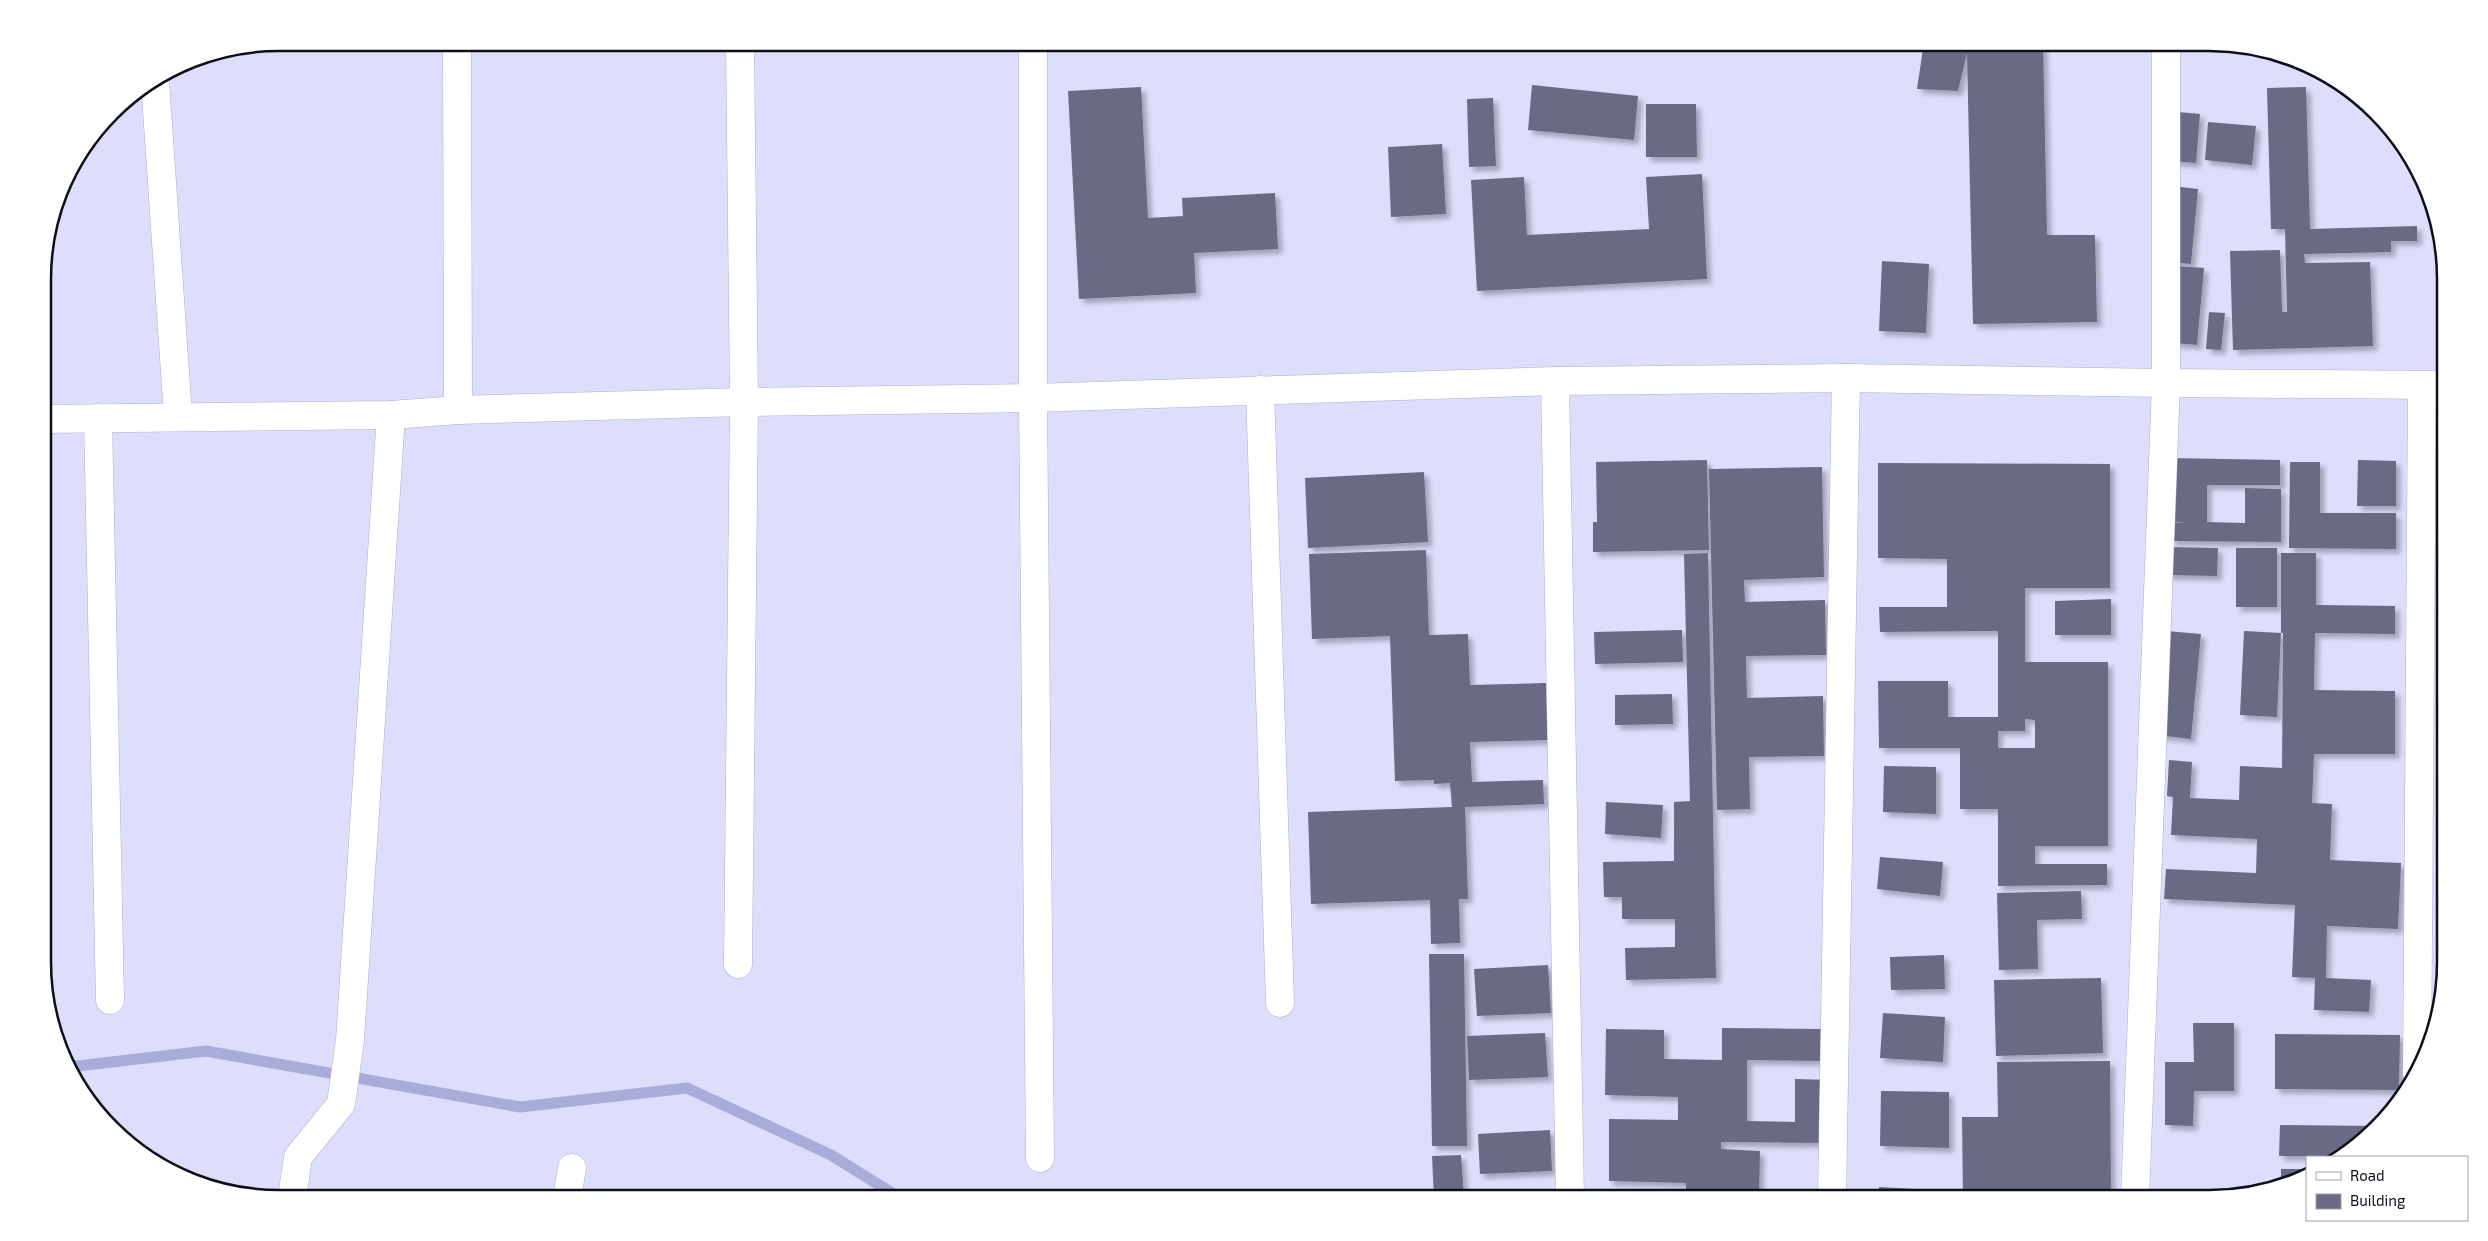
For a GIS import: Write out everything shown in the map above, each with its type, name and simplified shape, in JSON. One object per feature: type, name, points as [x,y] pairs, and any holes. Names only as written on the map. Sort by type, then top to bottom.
[{"type":"street","points":[[457,51],[458,410]]},
{"type":"street","points":[[738,964],[744,402],[740,51]]},
{"type":"street","points":[[1033,51],[1033,398],[1040,1158]]},
{"type":"street","points":[[2135,1190],[2166,384],[2166,51]]},
{"type":"street","points":[[155,88],[178,416]]},
{"type":"street","points":[[1832,1190],[1846,378]]},
{"type":"street","points":[[51,418],[391,415],[458,410],[744,402],[1033,398],[1555,381],[1846,378],[2166,384],[2433,385],[2417,1053]]},
{"type":"street","points":[[1555,381],[1570,1190]]},
{"type":"street","points":[[1260,390],[1280,1003]]},
{"type":"street","points":[[293,1190],[298,1156],[341,1104],[350,1040],[391,415]]},
{"type":"street","points":[[98,418],[110,1000]]},
{"type":"street","points":[[568,1190],[572,1168]]},
{"type":"building","points":[[1923,51],[2043,51],[2047,235],[2095,235],[2097,322],[1973,324],[1967,53],[1958,91],[1917,89]]},
{"type":"building","points":[[1532,85],[1638,96],[1634,140],[1528,130]]},
{"type":"building","points":[[1141,87],[1148,218],[1183,216],[1182,198],[1275,193],[1278,249],[1194,253],[1196,293],[1079,299],[1068,91]]},
{"type":"building","points":[[2306,87],[2310,229],[2417,226],[2417,241],[2391,241],[2391,252],[2304,254],[2305,263],[2370,262],[2373,346],[2233,350],[2230,251],[2280,250],[2282,312],[2287,312],[2285,229],[2271,229],[2267,88]]},
{"type":"building","points":[[1493,98],[1496,166],[1469,167],[1467,99]]},
{"type":"building","points":[[1646,104],[1696,104],[1697,157],[1646,157]]},
{"type":"building","points":[[2167,111],[2200,114],[2196,163],[2162,160]]},
{"type":"building","points":[[2208,122],[2256,126],[2252,165],[2205,160]]},
{"type":"building","points":[[1442,144],[1446,214],[1391,217],[1388,147]]},
{"type":"building","points":[[1702,174],[1707,279],[1477,291],[1471,180],[1524,177],[1527,235],[1649,229],[1646,177]]},
{"type":"building","points":[[2164,185],[2198,189],[2191,264],[2157,261]]},
{"type":"building","points":[[1882,261],[1929,264],[1926,333],[1879,331]]},
{"type":"building","points":[[2163,265],[2204,268],[2197,345],[2156,341]]},
{"type":"building","points":[[2209,312],[2225,313],[2221,350],[2206,349]]},
{"type":"building","points":[[2168,458],[2280,460],[2280,485],[2207,485],[2207,522],[2245,523],[2245,488],[2281,489],[2281,542],[2171,541],[2172,523],[2186,522],[2168,522]]},
{"type":"building","points":[[1707,460],[1709,550],[1593,552],[1593,522],[1597,522],[1596,462]]},
{"type":"building","points":[[2358,460],[2396,461],[2396,506],[2357,506]]},
{"type":"building","points":[[2290,462],[2320,462],[2320,513],[2396,513],[2396,549],[2289,548]]},
{"type":"building","points":[[1878,463],[2110,464],[2110,588],[2025,588],[2025,662],[2108,662],[2108,846],[2035,846],[2035,864],[2107,864],[2107,885],[1998,886],[1998,809],[1960,809],[1960,748],[1879,748],[1878,681],[1948,681],[1948,717],[1998,717],[1998,631],[1880,632],[1879,607],[1947,607],[1947,559],[1878,558]],"holes":[[[2025,719],[2035,720],[2035,748],[1998,748],[1998,731],[2025,731]]]},
{"type":"building","points":[[1822,467],[1824,577],[1744,580],[1745,602],[1825,600],[1826,655],[1746,656],[1747,698],[1823,696],[1824,756],[1749,757],[1750,809],[1717,810],[1709,469]]},
{"type":"building","points":[[1424,472],[1428,542],[1308,548],[1305,478]]},
{"type":"building","points":[[2167,547],[2218,548],[2217,576],[2167,575]]},
{"type":"building","points":[[2236,548],[2277,548],[2277,607],[2236,607]]},
{"type":"building","points":[[1426,550],[1429,635],[1468,634],[1470,685],[1546,683],[1548,740],[1470,742],[1472,782],[1543,780],[1544,804],[1465,807],[1468,899],[1459,899],[1460,943],[1431,944],[1430,900],[1311,904],[1308,812],[1452,807],[1450,783],[1434,784],[1434,780],[1395,781],[1390,636],[1312,639],[1309,554]]},
{"type":"building","points":[[1708,553],[1716,978],[1626,980],[1625,948],[1675,947],[1675,919],[1622,919],[1622,897],[1604,897],[1603,862],[1674,861],[1674,802],[1690,801],[1684,554]]},
{"type":"building","points":[[2281,553],[2316,553],[2316,605],[2395,606],[2395,634],[2315,633],[2314,690],[2395,691],[2395,754],[2314,754],[2312,803],[2332,804],[2330,860],[2401,863],[2398,929],[2327,926],[2326,978],[2371,980],[2369,1012],[2314,1010],[2315,978],[2292,977],[2295,905],[2164,899],[2166,869],[2256,873],[2257,839],[2171,835],[2173,797],[2167,796],[2169,760],[2192,762],[2190,798],[2239,800],[2240,766],[2282,768],[2283,633],[2281,633]]},
{"type":"building","points":[[2111,599],[2111,635],[2055,635],[2055,601]]},
{"type":"building","points":[[1682,630],[1683,662],[1595,664],[1594,632]]},
{"type":"building","points":[[2167,631],[2201,634],[2191,739],[2157,735]]},
{"type":"building","points":[[2244,631],[2281,633],[2277,717],[2240,715]]},
{"type":"building","points":[[1672,694],[1673,724],[1615,725],[1615,695]]},
{"type":"building","points":[[1884,766],[1936,767],[1936,814],[1883,812]]},
{"type":"building","points":[[1606,802],[1663,805],[1661,838],[1605,834]]},
{"type":"building","points":[[1880,857],[1943,862],[1940,896],[1877,889]]},
{"type":"building","points":[[2081,891],[2082,919],[2037,920],[2038,969],[1999,970],[1997,893]]},
{"type":"building","points":[[1429,954],[1464,954],[1467,1146],[1432,1146]]},
{"type":"building","points":[[1944,955],[1945,989],[1891,990],[1890,957]]},
{"type":"building","points":[[1548,965],[1551,1013],[1477,1016],[1474,969]]},
{"type":"building","points":[[2101,978],[2103,1053],[1996,1056],[1994,980]]},
{"type":"building","points":[[1883,1013],[1945,1017],[1943,1062],[1880,1058]]},
{"type":"building","points":[[2193,1023],[2234,1023],[2234,1091],[2194,1091],[2193,1126],[2165,1125],[2165,1062],[2194,1062]]},
{"type":"building","points":[[1722,1028],[1827,1029],[1827,1061],[1747,1060],[1747,1121],[1795,1122],[1795,1079],[1832,1080],[1831,1143],[1721,1142],[1721,1149],[1760,1151],[1759,1190],[1686,1190],[1686,1183],[1609,1181],[1609,1119],[1678,1120],[1678,1097],[1605,1095],[1606,1029],[1664,1030],[1664,1059],[1722,1060]]},
{"type":"building","points":[[1545,1033],[1548,1077],[1469,1080],[1467,1036]]},
{"type":"building","points":[[2275,1034],[2400,1035],[2399,1087],[2397,1090],[2275,1089]]},
{"type":"building","points":[[2110,1061],[2111,1190],[1963,1190],[1962,1117],[1998,1117],[1997,1062]]},
{"type":"building","points":[[1881,1091],[1949,1092],[1949,1148],[1880,1146]]},
{"type":"building","points":[[2280,1125],[2367,1126],[2348,1143],[2328,1156],[2279,1156]]},
{"type":"building","points":[[1550,1130],[1552,1171],[1480,1174],[1478,1134]]},
{"type":"building","points":[[1461,1155],[1463,1190],[1434,1190],[1432,1156]]},
{"type":"building","points":[[2281,1169],[2303,1169],[2282,1178]]},
{"type":"building","points":[[1879,1187],[1933,1190],[1879,1190]]},
{"type":"waterway","points":[[77,1066],[206,1051],[520,1107],[687,1088],[831,1155],[887,1190]]}]
